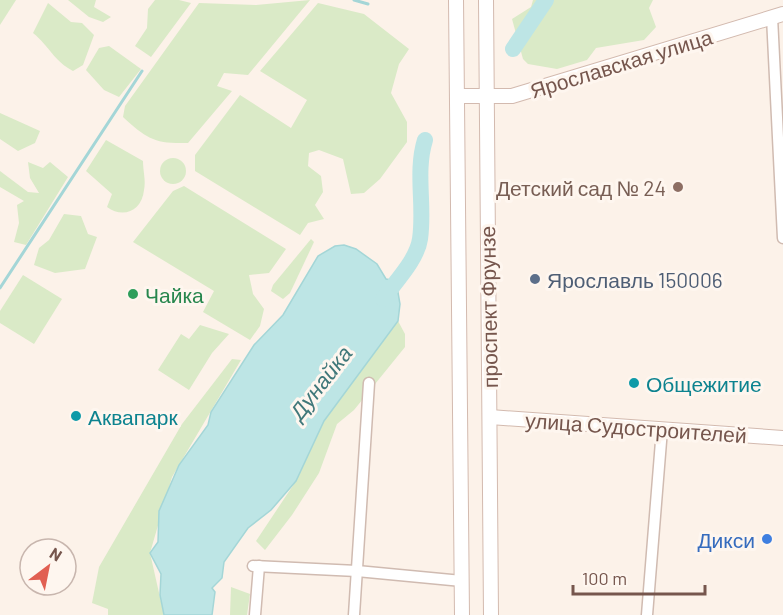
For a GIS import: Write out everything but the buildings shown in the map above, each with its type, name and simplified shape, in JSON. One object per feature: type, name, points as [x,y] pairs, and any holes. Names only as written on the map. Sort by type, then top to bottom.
[{"type":"main road","name":"проспект Фрунзе","points":[[456,0],[462,615]]},
{"type":"main road","name":"проспект Фрунзе","points":[[486,0],[491,615]]},
{"type":"main road","name":"Ярославская улица","points":[[457,96],[512,96],[777,15]]},
{"type":"main road","name":"улица Судостроителей","points":[[490,417],[783,438]]},
{"type":"street","points":[[777,15],[783,238]]},
{"type":"street","points":[[354,615],[369,383]]},
{"type":"street","points":[[647,615],[662,429]]},
{"type":"street","points":[[255,615],[256,566],[357,571],[462,581]]},
{"type":"green space","points":[[0,0],[16,0],[0,25]]},
{"type":"green space","points":[[68,0],[96,0],[94,7],[111,17],[103,22],[89,17]]},
{"type":"green space","points":[[155,0],[179,0],[191,3],[151,57],[135,46],[147,28],[148,9]]},
{"type":"green space","points":[[310,0],[248,75],[224,73],[217,86],[232,91],[188,143],[152,139],[123,117],[125,106],[199,3],[256,5]]},
{"type":"green space","points":[[533,0],[653,0],[649,8],[656,27],[644,40],[596,48],[587,60],[557,69],[528,64],[523,59],[512,19],[531,7]]},
{"type":"green space","points":[[48,3],[71,22],[82,23],[94,35],[83,65],[73,71],[61,63],[33,33]]},
{"type":"green space","points":[[318,3],[364,14],[409,49],[399,64],[391,93],[407,122],[407,142],[380,179],[364,193],[351,194],[343,159],[319,150],[309,153],[308,166],[321,176],[323,192],[315,205],[324,219],[308,223],[300,235],[195,171],[195,155],[240,95],[291,128],[307,100],[260,71]]},
{"type":"green space","points":[[109,46],[141,69],[119,97],[104,90],[86,70],[99,48]]},
{"type":"green space","points":[[0,113],[40,131],[35,143],[18,151],[0,139]]},
{"type":"green space","points":[[106,140],[143,161],[145,183],[142,197],[140,203],[131,211],[113,211],[107,207],[112,194],[86,171]]},
{"type":"green space","points":[[173,158],[183,161],[186,171],[183,181],[173,184],[163,181],[160,171],[163,161]]},
{"type":"green space","points":[[28,162],[43,168],[50,162],[68,177],[26,245],[14,242],[19,223],[17,205],[24,201],[0,187],[0,171],[28,192],[39,193],[30,178]]},
{"type":"green space","points":[[184,186],[286,249],[269,273],[249,275],[253,294],[264,309],[260,326],[250,340],[203,312],[214,291],[133,242],[173,191]]},
{"type":"green space","points":[[64,214],[81,216],[88,234],[97,237],[85,269],[55,273],[34,265],[39,248],[49,240]]},
{"type":"green space","points":[[311,239],[314,242],[290,293],[283,299],[271,291],[273,285]]},
{"type":"green space","points":[[23,275],[62,299],[34,344],[0,323],[0,311]]},
{"type":"green space","points":[[398,321],[405,334],[405,347],[354,410],[337,424],[319,473],[292,515],[265,550],[256,541],[296,481],[324,421]]},
{"type":"green space","points":[[200,325],[229,334],[212,353],[189,390],[158,370],[181,334],[189,339]]},
{"type":"green space","points":[[232,359],[241,360],[172,477],[150,553],[164,615],[108,615],[108,609],[92,603],[99,567],[182,424]]},
{"type":"green space","points":[[231,587],[250,594],[247,615],[230,615]]},
{"type":"water","points":[[344,245],[356,249],[377,264],[386,279],[396,281],[400,304],[398,321],[324,421],[296,481],[271,510],[248,528],[224,562],[222,578],[212,588],[215,592],[212,615],[164,615],[160,595],[161,574],[150,553],[158,542],[159,511],[179,465],[208,425],[211,412],[254,345],[283,315],[318,256],[335,246]]},
{"type":"waterway","points":[[354,0],[368,4]]},
{"type":"waterway","name":"Дунайка","points":[[513,49],[546,0]]},
{"type":"waterway","points":[[0,288],[142,71]]},
{"type":"waterway","name":"Дунайка","points":[[383,299],[410,263],[418,247],[421,227],[420,177],[425,140]]},
{"type":"place","name":"Детский сад № 24","points":[[678,187]]},
{"type":"place","name":"Ярославль 150006","points":[[535,279]]},
{"type":"place","name":"Чайка","points":[[133,294]]},
{"type":"place","name":"Общежитие","points":[[634,383]]},
{"type":"place","name":"Аквапарк","points":[[76,416]]},
{"type":"place","name":"Дикси","points":[[767,539]]}]
